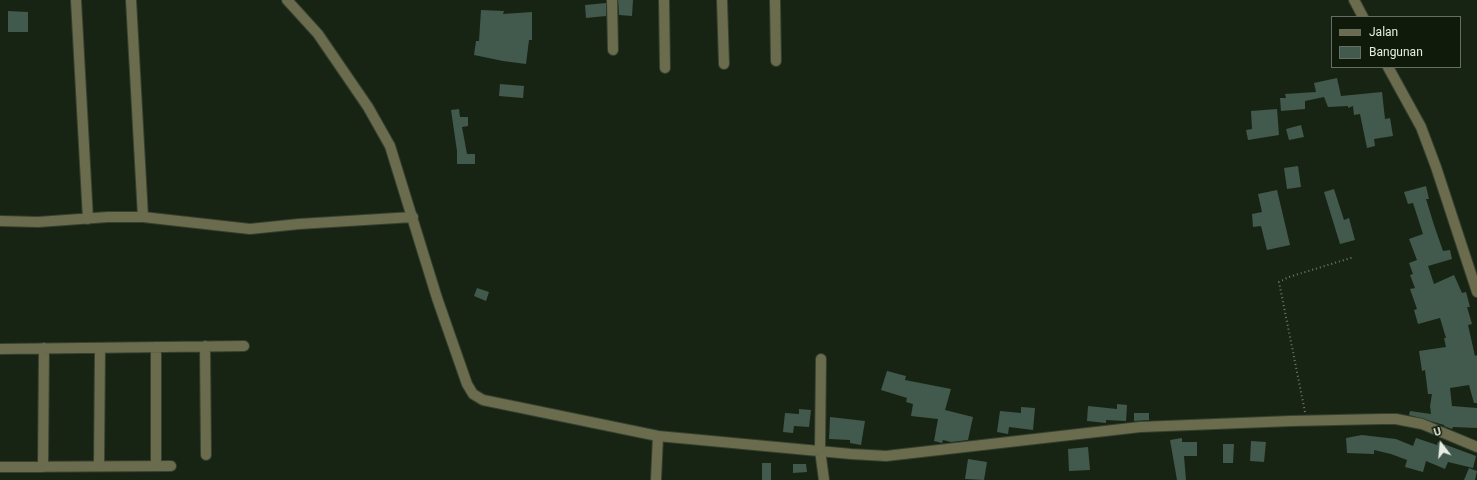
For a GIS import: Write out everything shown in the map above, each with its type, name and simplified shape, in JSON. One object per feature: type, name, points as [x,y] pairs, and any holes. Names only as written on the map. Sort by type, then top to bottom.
[{"type":"street","points":[[76,0],[88,219]]},
{"type":"street","points":[[131,0],[143,217]]},
{"type":"street","points":[[287,0],[318,34],[368,107],[390,146],[467,384],[473,394],[482,400],[658,436],[886,456],[1098,431],[1307,420],[1396,419],[1422,424],[1477,447]]},
{"type":"street","points":[[612,0],[613,50]]},
{"type":"street","points":[[664,0],[665,68]]},
{"type":"street","points":[[722,0],[724,64]]},
{"type":"street","points":[[775,0],[776,61]]},
{"type":"street","points":[[1354,0],[1362,16]]},
{"type":"street","points":[[1389,68],[1423,134],[1477,292]]},
{"type":"street","points":[[0,221],[38,222],[108,217],[143,217],[250,229],[299,224],[413,217]]},
{"type":"street","points":[[205,346],[206,455]]},
{"type":"street","points":[[0,349],[244,346]]},
{"type":"street","points":[[156,347],[156,466]]},
{"type":"street","points":[[43,467],[44,348]]},
{"type":"street","points":[[99,466],[100,348]]},
{"type":"street","points":[[821,359],[820,450],[824,480]]},
{"type":"street","points":[[656,480],[658,436]]},
{"type":"street","points":[[0,467],[171,466]]},
{"type":"path","points":[[1307,420],[1279,282],[1289,277],[1354,257]]},
{"type":"building","points":[[618,0],[633,0],[632,16],[619,15]]},
{"type":"building","points":[[606,3],[606,16],[586,18],[585,5]]},
{"type":"building","points":[[481,10],[504,11],[503,14],[532,12],[532,40],[529,40],[526,64],[474,55],[476,41],[479,41]]},
{"type":"building","points":[[8,11],[28,12],[28,32],[8,32]]},
{"type":"building","points":[[1337,78],[1341,96],[1382,92],[1385,119],[1390,118],[1393,136],[1374,139],[1375,146],[1367,148],[1360,114],[1354,115],[1353,106],[1348,108],[1348,106],[1328,107],[1324,97],[1305,101],[1305,109],[1281,111],[1280,98],[1286,98],[1285,94],[1316,92],[1314,83]]},
{"type":"building","points":[[500,84],[524,86],[523,98],[499,96]]},
{"type":"building","points":[[459,109],[460,117],[468,117],[468,126],[462,127],[467,154],[475,154],[475,164],[457,164],[457,151],[451,110]]},
{"type":"building","points":[[1277,109],[1279,135],[1248,140],[1246,130],[1252,129],[1251,111]]},
{"type":"building","points":[[1301,125],[1304,137],[1289,140],[1286,129]]},
{"type":"building","points":[[1298,166],[1301,187],[1287,189],[1284,168]]},
{"type":"building","points":[[1426,186],[1429,199],[1426,199],[1443,251],[1450,250],[1452,259],[1428,266],[1434,284],[1454,275],[1462,293],[1466,292],[1470,307],[1467,307],[1472,324],[1468,325],[1475,356],[1477,355],[1477,403],[1474,403],[1469,385],[1450,388],[1452,406],[1477,408],[1477,428],[1453,427],[1452,429],[1444,425],[1409,415],[1410,411],[1431,414],[1430,406],[1432,394],[1428,394],[1425,370],[1422,371],[1419,351],[1446,347],[1444,338],[1446,338],[1440,318],[1418,324],[1414,310],[1417,309],[1410,289],[1415,288],[1410,275],[1413,274],[1409,263],[1417,260],[1409,239],[1423,234],[1413,203],[1408,204],[1404,192]]},
{"type":"building","points":[[1334,189],[1344,220],[1349,218],[1355,240],[1340,244],[1324,192]]},
{"type":"building","points":[[1277,190],[1290,245],[1267,250],[1261,226],[1253,227],[1252,214],[1262,212],[1258,194]]},
{"type":"building","points":[[477,288],[489,292],[486,301],[474,296]]},
{"type":"building","points":[[887,371],[906,376],[905,380],[951,389],[945,410],[973,417],[968,440],[951,442],[943,440],[942,443],[934,441],[938,419],[911,416],[913,404],[906,402],[907,398],[881,390]]},
{"type":"building","points":[[1117,404],[1127,405],[1126,421],[1106,420],[1106,423],[1087,421],[1088,406],[1117,409]]},
{"type":"building","points":[[1021,407],[1035,408],[1033,430],[1009,427],[1008,434],[997,432],[1000,411],[1021,413]]},
{"type":"building","points":[[799,409],[811,410],[809,427],[794,426],[793,433],[783,432],[785,413],[799,414]]},
{"type":"building","points":[[1134,413],[1149,413],[1149,420],[1134,421]]},
{"type":"building","points":[[830,417],[865,421],[861,445],[850,443],[850,440],[829,439]]},
{"type":"building","points":[[1362,435],[1396,439],[1413,446],[1416,438],[1437,445],[1438,442],[1476,456],[1473,468],[1448,462],[1445,469],[1426,461],[1423,472],[1405,467],[1407,460],[1391,454],[1374,450],[1374,454],[1347,453],[1346,438]]},
{"type":"building","points":[[1182,438],[1182,442],[1197,442],[1197,456],[1184,456],[1186,480],[1177,480],[1170,440]]},
{"type":"building","points":[[1251,441],[1266,442],[1264,462],[1250,461]]},
{"type":"building","points":[[1223,444],[1234,444],[1233,463],[1223,463]]},
{"type":"building","points":[[1088,447],[1090,470],[1069,471],[1068,449]]},
{"type":"building","points":[[968,459],[987,462],[984,480],[965,479]]},
{"type":"building","points":[[762,463],[771,463],[771,480],[762,480]]},
{"type":"building","points":[[793,464],[806,464],[807,472],[793,473]]},
{"type":"building","points":[[1469,468],[1477,471],[1475,480],[1464,480]]}]
